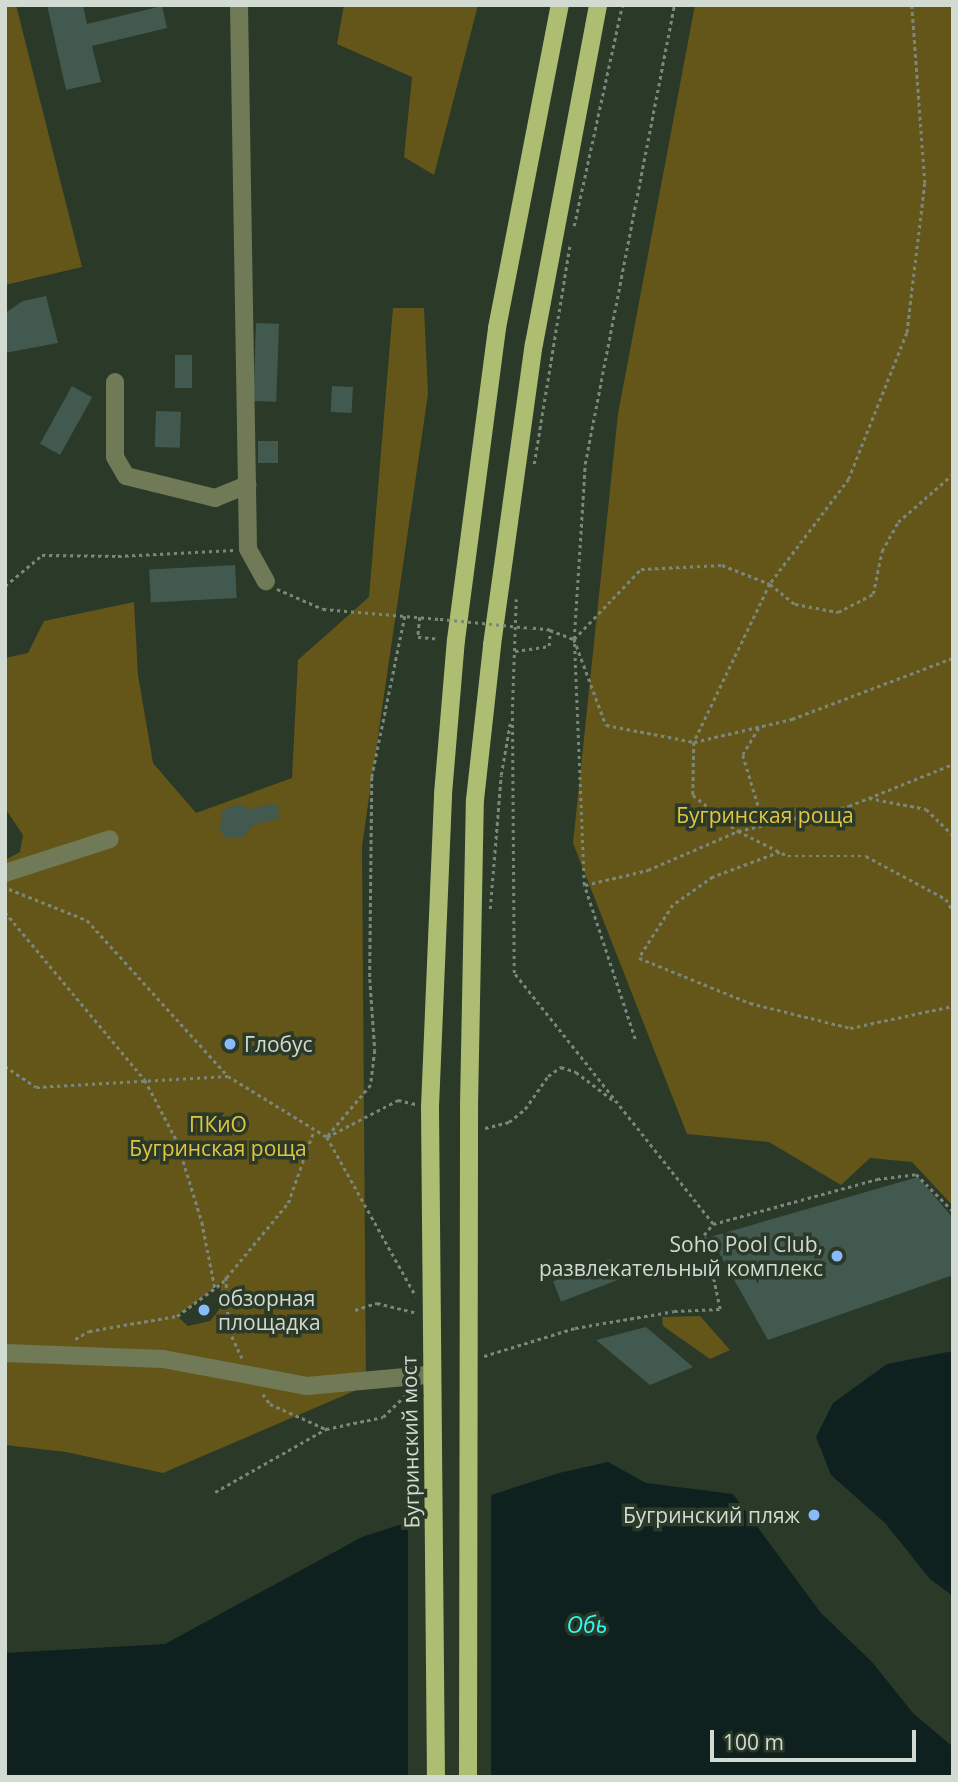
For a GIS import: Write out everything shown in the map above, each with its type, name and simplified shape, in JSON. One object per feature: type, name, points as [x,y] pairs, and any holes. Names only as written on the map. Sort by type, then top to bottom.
[{"type":"main road","name":"Бугринский мост","points":[[436,1777],[430,1107],[443,794],[456,640],[496,328],[560,5]]},
{"type":"main road","points":[[468,1777],[469,1106],[475,800],[491,656],[534,344],[598,5]]},
{"type":"street","points":[[239,5],[248,549],[266,580]]},
{"type":"street","points":[[115,382],[115,457],[125,476],[215,498],[247,485]]},
{"type":"street","points":[[5,873],[110,839]]},
{"type":"street","points":[[5,1353],[163,1359],[307,1386],[426,1375]]},
{"type":"path","points":[[533,472],[572,232],[622,5]]},
{"type":"path","points":[[635,1039],[584,885],[574,639],[585,464],[674,5]]},
{"type":"path","points":[[780,852],[738,831],[693,795],[694,742],[770,584],[849,479],[906,333],[925,183],[912,5]]},
{"type":"path","points":[[574,639],[641,569],[722,565],[770,584],[794,604],[838,612],[873,594],[882,551],[898,522],[953,474]]},
{"type":"path","points":[[5,586],[42,555],[118,556],[248,549]]},
{"type":"path","points":[[266,580],[288,597],[323,609],[550,630],[574,639],[606,725],[694,742],[792,719],[953,657]]},
{"type":"path","points":[[516,590],[512,716],[514,973],[713,1224]]},
{"type":"path","points":[[327,1138],[371,1085],[375,1050],[370,979],[372,777],[405,616]]},
{"type":"path","points":[[420,617],[418,637],[456,640]]},
{"type":"path","points":[[515,651],[548,646],[550,630]]},
{"type":"path","points":[[489,912],[501,775],[512,716]]},
{"type":"path","points":[[759,727],[743,755],[764,825]]},
{"type":"path","points":[[584,885],[648,870],[738,831],[868,798],[953,764]]},
{"type":"path","points":[[868,798],[926,809],[953,835]]},
{"type":"path","points":[[953,911],[946,899],[866,856],[780,852],[713,877],[673,905],[639,958],[750,1003],[850,1028],[953,1006]]},
{"type":"path","points":[[5,883],[7,888],[87,920],[228,1076],[327,1138],[404,1267]]},
{"type":"path","points":[[5,912],[145,1080],[177,1141],[202,1222],[215,1288]]},
{"type":"path","points":[[5,1066],[36,1087],[228,1076]]},
{"type":"path","points":[[478,1129],[509,1122],[561,1067],[576,1072],[618,1104]]},
{"type":"path","points":[[327,1138],[398,1100],[430,1107]]},
{"type":"path","points":[[68,1343],[89,1331],[177,1316],[215,1288],[288,1203],[314,1130]]},
{"type":"path","points":[[476,1359],[575,1328],[674,1311],[720,1309],[704,1235],[713,1224],[877,1180],[916,1174],[953,1211]]},
{"type":"path","points":[[355,1310],[377,1303],[424,1315]]},
{"type":"path","points":[[215,1492],[326,1429],[383,1417],[426,1375]]},
{"type":"green space","points":[[5,5],[16,5],[82,267],[5,285]]},
{"type":"green space","points":[[344,5],[478,5],[434,175],[404,157],[412,77],[337,44]]},
{"type":"green space","name":"Бугринская роща","points":[[695,5],[953,5],[953,1206],[912,1162],[870,1158],[841,1185],[769,1142],[687,1134],[573,843],[618,414]]},
{"type":"green space","name":"ПКиО Бугринская роща","points":[[393,308],[424,308],[428,394],[362,846],[366,1386],[163,1473],[66,1452],[5,1445],[5,860],[20,852],[23,835],[5,808],[5,658],[28,653],[44,621],[134,602],[138,675],[153,763],[196,813],[292,778],[298,660],[369,597]],"holes":[[[221,1283],[219,1310],[210,1321],[188,1326],[177,1316]]]},
{"type":"green space","points":[[700,1316],[730,1350],[710,1359],[663,1326],[662,1317]]},
{"type":"water","points":[[953,1351],[953,1596],[930,1579],[885,1523],[831,1475],[816,1437],[833,1403],[887,1364]]},
{"type":"water","name":"Обь","points":[[608,1462],[646,1483],[733,1494],[821,1613],[872,1662],[913,1713],[953,1747],[953,1777],[5,1777],[5,1653],[165,1644],[362,1537],[559,1473]]},
{"type":"pier","points":[[408,1491],[491,1491],[491,1777],[408,1777]]},
{"type":"building","points":[[47,5],[83,5],[87,24],[162,6],[167,28],[92,46],[101,82],[66,90]]},
{"type":"building","points":[[46,296],[58,343],[5,353],[5,313],[23,301]]},
{"type":"building","points":[[256,323],[279,324],[276,402],[253,401]]},
{"type":"building","points":[[175,355],[192,355],[192,388],[175,388]]},
{"type":"building","points":[[72,386],[92,397],[60,455],[40,444]]},
{"type":"building","points":[[332,386],[353,387],[352,413],[331,412]]},
{"type":"building","points":[[156,411],[181,412],[180,448],[155,447]]},
{"type":"building","points":[[258,441],[278,441],[278,463],[258,463]]},
{"type":"building","points":[[235,565],[237,598],[151,602],[149,570]]},
{"type":"building","points":[[276,803],[280,818],[253,825],[243,838],[225,838],[220,830],[222,811],[229,807],[240,804],[250,809]]},
{"type":"building","name":"Soho Pool Club, развлекательный комплекс","points":[[918,1177],[953,1218],[953,1275],[768,1340],[710,1237]]},
{"type":"building","points":[[611,1259],[619,1280],[561,1302],[553,1281]]},
{"type":"building","points":[[646,1327],[693,1367],[650,1385],[596,1340]]},
{"type":"place","name":"Глобус","points":[[230,1044]]},
{"type":"place","name":"Soho Pool Club, развлекательный комплекс","points":[[837,1256]]},
{"type":"place","name":"обзорная площадка","points":[[204,1310]]},
{"type":"place","name":"Бугринский пляж","points":[[814,1515]]}]
